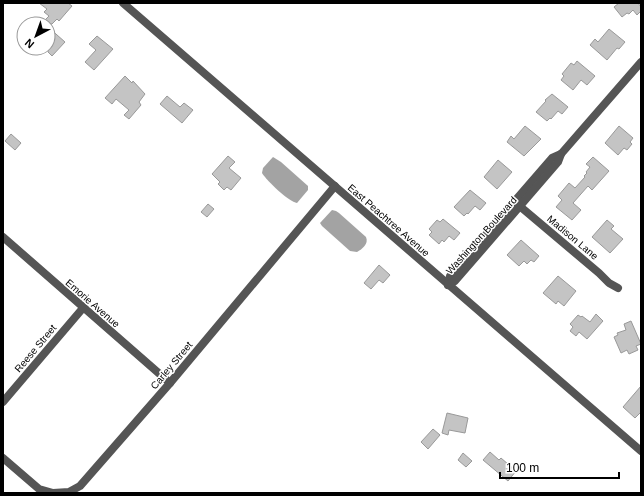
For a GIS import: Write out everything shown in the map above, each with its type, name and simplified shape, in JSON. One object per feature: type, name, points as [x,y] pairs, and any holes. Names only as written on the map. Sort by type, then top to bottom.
[{"type":"street","name":"East Peachtree Avenue","points":[[123,3],[641,451]]},
{"type":"street","name":"Washington Boulevard","points":[[448,285],[455,281],[518,204],[558,162],[561,154],[641,62]]},
{"type":"street","name":"Carley Street","points":[[3,458],[39,489],[53,493],[68,492],[80,486],[170,382],[335,186]]},
{"type":"street","name":"Madison Lane","points":[[518,204],[600,273],[609,283],[618,288]]},
{"type":"street","name":"Emorie Avenue","points":[[3,237],[170,382]]},
{"type":"street","name":"Reese Street","points":[[3,402],[83,308]]},
{"type":"shaded area","points":[[273,157],[281,162],[308,186],[308,190],[297,203],[293,202],[278,191],[262,173],[263,168]]},
{"type":"shaded area","points":[[332,210],[339,213],[366,237],[366,244],[359,251],[350,251],[320,223]]},
{"type":"building","points":[[39,3],[68,3],[72,6],[59,21],[57,19],[56,20],[56,16],[49,16],[44,12],[47,9]]},
{"type":"building","points":[[619,3],[638,3],[641,7],[641,11],[637,15],[633,10],[629,14],[627,13],[622,17],[614,7]]},
{"type":"building","points":[[609,29],[625,42],[619,49],[617,48],[607,60],[590,45],[595,39],[598,42]]},
{"type":"building","points":[[56,34],[65,42],[56,52]]},
{"type":"building","points":[[97,36],[113,49],[94,70],[85,62],[96,50],[89,44]]},
{"type":"building","points":[[577,61],[595,76],[587,85],[581,80],[573,90],[561,80],[564,76],[562,74],[571,63],[574,65]]},
{"type":"building","points":[[125,76],[132,83],[133,81],[145,94],[139,102],[141,105],[129,119],[124,115],[129,110],[116,99],[112,104],[105,98]]},
{"type":"building","points":[[552,94],[568,107],[562,114],[558,111],[551,119],[550,118],[547,121],[536,112],[546,101],[545,100]]},
{"type":"building","points":[[167,96],[180,107],[184,103],[193,110],[182,123],[160,104]]},
{"type":"building","points":[[525,126],[541,139],[524,156],[507,142],[511,136],[514,139]]},
{"type":"building","points":[[619,126],[633,138],[630,142],[632,144],[627,150],[624,148],[618,155],[605,143]]},
{"type":"building","points":[[11,134],[21,143],[15,150],[5,141]]},
{"type":"building","points":[[228,156],[235,162],[229,168],[241,178],[231,190],[227,187],[224,190],[218,184],[220,182],[212,174]]},
{"type":"building","points":[[593,157],[609,171],[592,190],[588,186],[573,203],[581,210],[572,220],[556,207],[562,200],[558,196],[569,183],[575,188],[585,177],[586,172],[590,167],[586,164]]},
{"type":"building","points":[[498,160],[512,172],[497,189],[484,177]]},
{"type":"building","points":[[470,190],[486,203],[480,210],[475,206],[468,214],[467,213],[464,216],[454,207]]},
{"type":"building","points":[[208,204],[214,209],[207,217],[201,212]]},
{"type":"building","points":[[443,219],[460,233],[454,240],[449,236],[444,242],[442,240],[439,244],[429,235],[432,232],[429,229],[437,220],[440,222]]},
{"type":"building","points":[[607,220],[614,226],[611,229],[623,239],[610,253],[592,237]]},
{"type":"building","points":[[521,240],[539,256],[534,262],[531,260],[527,264],[524,261],[519,266],[507,255]]},
{"type":"building","points":[[379,265],[390,275],[383,283],[379,280],[371,289],[364,283]]},
{"type":"building","points":[[558,276],[576,291],[564,306],[558,301],[556,304],[543,293]]},
{"type":"building","points":[[596,314],[603,321],[587,339],[579,332],[576,336],[570,331],[573,327],[570,324],[578,315],[590,322]]},
{"type":"building","points":[[631,321],[641,344],[636,346],[638,350],[629,354],[627,350],[621,353],[614,337],[618,335],[617,333],[626,330],[624,324]]},
{"type":"building","points":[[641,386],[641,412],[635,418],[623,407]]},
{"type":"building","points":[[447,413],[468,418],[465,433],[449,430],[448,435],[442,433]]},
{"type":"building","points":[[433,429],[440,435],[428,449],[421,442]]},
{"type":"building","points":[[490,452],[499,460],[501,458],[516,471],[508,481],[483,460]]},
{"type":"building","points":[[463,453],[472,461],[466,467],[458,460]]}]
